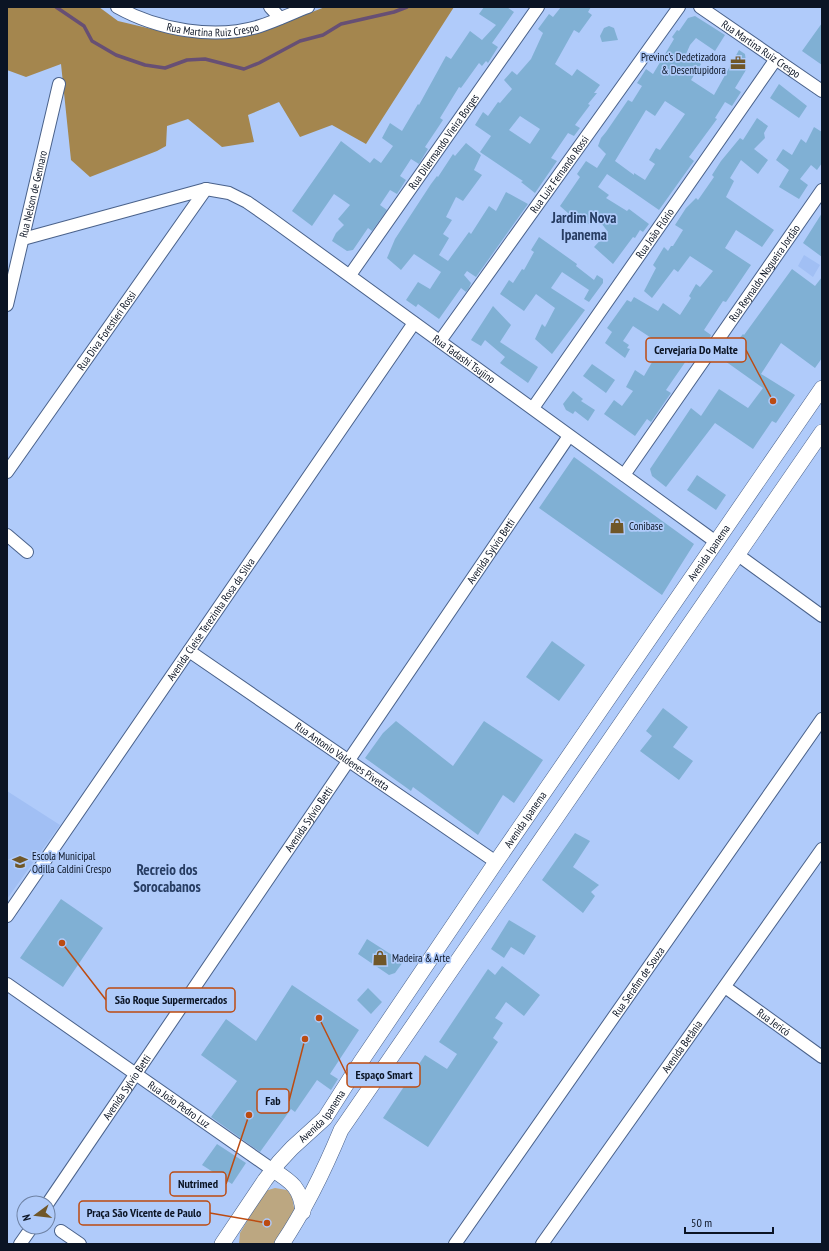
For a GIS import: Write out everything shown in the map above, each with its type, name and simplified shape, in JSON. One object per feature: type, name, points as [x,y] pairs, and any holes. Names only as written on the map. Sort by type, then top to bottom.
[{"type":"main road","name":"Avenida Ipanema","points":[[222,1244],[273,1170],[292,1148],[325,1118],[360,1063],[496,862],[822,388]]},
{"type":"main road","name":"Avenida Ipanema","points":[[282,1244],[303,1212],[322,1175],[341,1130],[822,432]]},
{"type":"main road","points":[[273,1170],[294,1186],[302,1199],[303,1212]]},
{"type":"main road","points":[[232,1244],[237,1230],[256,1193]]},
{"type":"street","name":"Rua Martina Ruiz Crespo","points":[[117,7],[153,22],[199,32],[222,32],[258,26],[308,7]]},
{"type":"street","points":[[270,7],[280,18]]},
{"type":"street","name":"Rua Dilermando Vieira Borges","points":[[350,275],[538,7]]},
{"type":"street","name":"Rua Luiz Fernando Rossi","points":[[440,341],[679,7]]},
{"type":"street","name":"Rua Martina Ruiz Crespo","points":[[700,7],[822,91]]},
{"type":"street","name":"Rua João Flório","points":[[533,408],[776,59]]},
{"type":"street","name":"Rua Nelson de Gennaro","points":[[7,305],[59,84]]},
{"type":"street","points":[[23,239],[206,189]]},
{"type":"street","name":"Rua Tadashi Tsujino","points":[[206,189],[229,193],[247,202],[350,275],[716,542]]},
{"type":"street","name":"Rua Diva Forestieri Rossi","points":[[7,472],[206,189]]},
{"type":"street","name":"Rua Reynaldo Nogueira Jordão","points":[[624,475],[822,190]]},
{"type":"street","name":"Avenida Cleise Terezinha Rosa da Silva","points":[[7,916],[414,323]]},
{"type":"street","name":"Avenida Sylvio Betti","points":[[54,1195],[570,436]]},
{"type":"street","points":[[7,536],[27,552]]},
{"type":"street","points":[[738,554],[822,616]]},
{"type":"street","name":"Rua Antonio Valdenes Pivetta","points":[[189,651],[496,862]]},
{"type":"street","name":"Rua Serafim de Souza","points":[[455,1244],[822,719]]},
{"type":"street","name":"Avenida Betânia","points":[[542,1244],[822,848]]},
{"type":"street","name":"Rua João Pedro Luz","points":[[7,984],[273,1170]]},
{"type":"street","name":"Rua Jericó","points":[[725,987],[822,1057]]},
{"type":"street","points":[[61,1231],[80,1244]]},
{"type":"street","points":[[20,1244],[26,1235]]},
{"type":"shaded area","points":[[7,7],[99,7],[118,21],[181,36],[211,39],[271,28],[325,7],[454,7],[366,144],[332,125],[300,137],[279,102],[248,115],[254,142],[222,147],[188,119],[167,126],[166,146],[157,151],[90,177],[71,160],[61,64],[26,77],[7,70]]},
{"type":"shaded area","points":[[804,255],[820,265],[813,277],[798,266]]},
{"type":"shaded area","name":"Escola Municipal Odilla Caldini Crespo","points":[[7,791],[60,825],[7,899]]},
{"type":"shaded area","points":[[275,1188],[287,1190],[292,1197],[295,1213],[274,1244],[239,1244],[240,1233],[265,1191]]},
{"type":"building","points":[[484,7],[507,7],[514,12],[492,43],[498,47],[488,63],[486,61],[482,66],[479,63],[461,88],[459,87],[440,118],[443,120],[425,147],[428,149],[419,164],[411,159],[400,176],[406,180],[397,194],[390,190],[380,205],[387,210],[372,231],[368,228],[353,250],[347,251],[332,241],[336,233],[344,225],[338,219],[350,205],[334,194],[312,226],[292,211],[341,141],[370,163],[374,158],[381,163],[393,146],[382,138],[390,123],[402,131],[418,104],[419,105],[446,56],[451,59],[470,31],[482,40],[496,25],[479,14]]},
{"type":"building","points":[[561,7],[591,7],[588,12],[592,15],[579,33],[574,30],[555,64],[572,76],[577,69],[600,85],[594,93],[597,93],[588,104],[590,105],[575,125],[580,128],[574,136],[568,133],[551,158],[557,161],[535,193],[521,182],[523,181],[480,152],[491,136],[475,125],[483,112],[488,116],[498,102],[500,103],[512,89],[504,80],[512,71],[517,75],[531,59],[543,33],[538,29],[549,14],[553,17]],"holes":[[[520,116],[540,129],[530,144],[509,130]]]},
{"type":"building","points":[[695,16],[725,35],[715,51],[696,38],[690,45],[686,54],[701,64],[691,80],[714,95],[739,50],[745,54],[746,62],[742,67],[746,70],[735,88],[741,92],[732,106],[725,102],[715,118],[717,119],[689,157],[694,161],[659,210],[607,174],[598,187],[609,195],[606,198],[627,211],[629,209],[649,224],[643,232],[640,230],[635,238],[633,237],[613,264],[594,247],[608,232],[595,215],[589,224],[571,211],[569,214],[560,206],[580,177],[577,174],[586,161],[597,168],[606,154],[598,146],[601,138],[628,100],[632,102],[642,86],[637,83],[646,69],[653,74],[674,39],[672,37],[677,30],[679,31],[688,18]],"holes":[[[665,101],[685,114],[660,150],[656,148],[649,160],[655,164],[645,180],[634,173],[634,175],[615,161],[646,110],[655,116]]]},
{"type":"building","points":[[822,23],[822,65],[802,51]]},
{"type":"building","points":[[609,26],[614,28],[618,40],[602,42],[600,36],[604,28]]},
{"type":"building","points":[[779,84],[807,106],[799,118],[770,98]]},
{"type":"building","points":[[757,118],[768,126],[764,133],[765,138],[754,149],[768,160],[758,174],[741,160],[730,178],[734,181],[726,197],[774,230],[762,247],[736,230],[725,248],[751,265],[726,302],[723,301],[704,330],[711,335],[707,343],[702,349],[700,348],[689,363],[686,361],[666,390],[671,393],[651,422],[647,419],[635,436],[604,414],[614,400],[622,406],[633,391],[626,387],[635,370],[644,376],[662,345],[633,326],[623,341],[629,345],[627,348],[630,349],[625,358],[605,343],[612,332],[607,328],[627,300],[631,302],[634,297],[658,311],[663,303],[680,315],[691,298],[689,296],[696,284],[700,287],[713,271],[690,256],[678,272],[674,269],[652,298],[644,291],[656,268],[653,265],[664,247],[668,251],[683,230],[675,225],[686,208],[696,198],[698,200],[714,177],[712,175],[721,161],[740,138],[743,140]]},
{"type":"building","points":[[814,127],[822,132],[822,163],[817,170],[811,165],[800,179],[808,185],[799,199],[779,187],[789,170],[776,160],[783,149],[792,155],[801,139],[806,143]]},
{"type":"building","points":[[466,143],[481,155],[474,170],[482,175],[463,201],[456,197],[446,217],[452,220],[443,234],[449,238],[439,255],[448,261],[469,232],[471,234],[489,206],[496,211],[506,192],[528,204],[476,277],[467,271],[464,275],[471,283],[469,288],[466,292],[461,288],[439,319],[418,304],[416,307],[406,300],[418,282],[430,289],[441,272],[414,254],[401,270],[387,258],[395,239],[431,184],[437,176],[438,177],[453,154],[455,156]]},
{"type":"building","points":[[822,213],[822,257],[803,243]]},
{"type":"building","points":[[539,237],[577,264],[576,266],[594,280],[597,275],[603,279],[603,283],[589,302],[584,299],[589,290],[562,272],[551,288],[585,310],[552,354],[535,339],[542,324],[545,327],[555,308],[536,294],[524,311],[500,294],[509,280],[513,283],[522,269],[524,270],[534,252],[531,250]]},
{"type":"building","points":[[792,269],[815,286],[822,277],[822,358],[815,368],[781,343],[761,374],[795,395],[776,423],[772,421],[753,449],[715,423],[666,487],[652,476],[650,469],[691,408],[701,416],[719,389],[748,408],[763,388],[725,361],[734,349],[732,347],[743,334],[744,335]]},
{"type":"building","points":[[493,306],[511,325],[500,342],[538,367],[528,383],[500,363],[505,357],[485,340],[481,346],[471,340]]},
{"type":"building","points":[[592,364],[615,380],[606,393],[583,376]]},
{"type":"building","points":[[573,391],[583,399],[581,401],[595,410],[588,421],[575,411],[573,414],[566,410],[563,404]]},
{"type":"building","name":"Conibase","points":[[574,457],[694,544],[662,595],[539,508]]},
{"type":"building","points":[[697,475],[726,495],[716,510],[687,490]]},
{"type":"building","points":[[552,641],[585,665],[559,701],[526,677]]},
{"type":"building","points":[[663,708],[688,727],[673,747],[693,761],[679,780],[640,751],[652,736],[646,731]]},
{"type":"building","points":[[396,721],[453,766],[484,721],[543,760],[514,803],[503,795],[478,835],[413,787],[411,791],[365,758],[383,733]]},
{"type":"building","points":[[575,833],[590,841],[573,867],[599,885],[591,892],[595,896],[583,913],[542,880]]},
{"type":"building","points":[[61,899],[103,928],[63,987],[20,958]]},
{"type":"building","points":[[509,920],[536,936],[524,955],[511,947],[504,958],[491,949]]},
{"type":"building","name":"Madeira & Arte","points":[[367,939],[403,962],[395,973],[389,975],[358,954]]},
{"type":"building","points":[[502,966],[540,995],[524,1016],[506,1002],[495,1018],[503,1023],[493,1038],[498,1042],[428,1147],[383,1118],[425,1055],[447,1069],[457,1054],[439,1042],[488,969],[495,975]]},
{"type":"building","points":[[292,985],[359,1030],[330,1074],[338,1079],[331,1090],[317,1080],[295,1112],[291,1109],[260,1152],[211,1117],[237,1081],[201,1055],[226,1019],[256,1041]]},
{"type":"building","points":[[368,988],[382,1002],[371,1014],[357,1000]]},
{"type":"building","points":[[217,1144],[246,1163],[232,1184],[202,1165]]},
{"type":"waterway","points":[[56,7],[84,26],[92,41],[116,55],[145,65],[165,68],[187,60],[205,59],[244,69],[259,63],[300,41],[323,35],[341,24],[394,12],[407,7]]},
{"type":"place","name":"Previnc’s Dedetizadora & Desentupidora","points":[[738,63]]},
{"type":"place","name":"Cervejaria Do Malte","points":[[773,401]]},
{"type":"place","name":"Conibase","points":[[617,526]]},
{"type":"place","name":"Escola Municipal Odilla Caldini Crespo","points":[[20,862]]},
{"type":"place","name":"São Roque Supermercados","points":[[62,943]]},
{"type":"place","name":"Madeira & Arte","points":[[380,958]]},
{"type":"place","name":"Espaço Smart","points":[[319,1018]]},
{"type":"place","name":"Fab","points":[[305,1039]]},
{"type":"place","name":"Nutrimed","points":[[249,1115]]},
{"type":"place","name":"Praça São Vicente de Paulo","points":[[267,1223]]},
{"type":"district","name":"Jardim Nova Ipanema","points":[[584,226]]},
{"type":"district","name":"Recreio dos Sorocabanos","points":[[167,878]]}]
